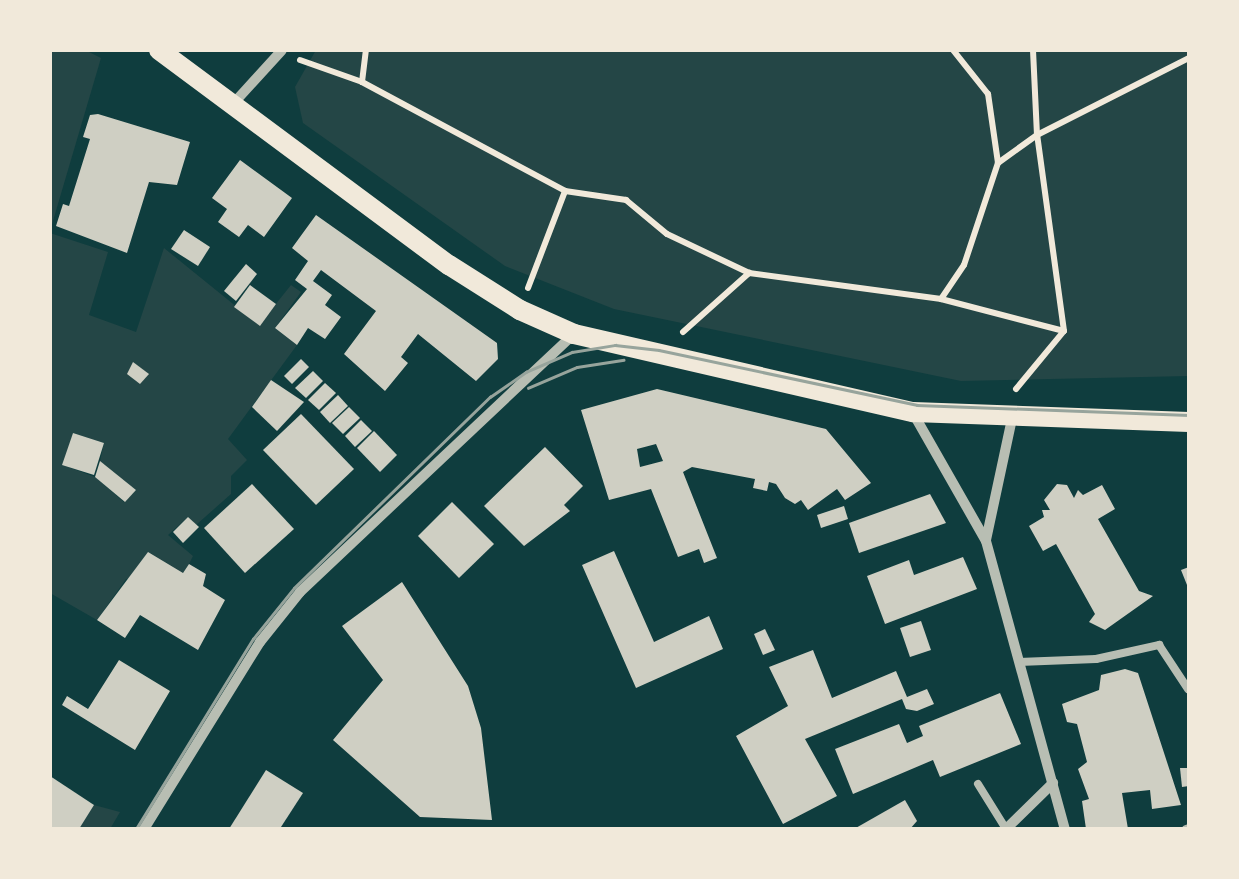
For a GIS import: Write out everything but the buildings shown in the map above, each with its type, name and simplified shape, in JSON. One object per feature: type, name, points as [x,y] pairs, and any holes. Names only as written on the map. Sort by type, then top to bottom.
[{"type":"main road","points":[[159,50],[520,310],[574,334],[913,412],[1012,419],[1189,422]]},
{"type":"street","points":[[232,104],[280,51]]},
{"type":"street","points":[[144,829],[260,642],[300,592],[574,334]]},
{"type":"street","points":[[913,412],[986,542],[1065,829]]},
{"type":"street","points":[[986,542],[1012,419]]},
{"type":"street","points":[[1006,829],[1053,783]]},
{"type":"lane","points":[[1019,662],[1096,659],[1159,645],[1188,689]]},
{"type":"lane","points":[[978,784],[1006,829]]},
{"type":"path","points":[[362,82],[366,50]]},
{"type":"path","points":[[940,299],[964,265],[998,162],[988,94],[953,50]]},
{"type":"path","points":[[1012,419],[1011,395],[1064,331],[1037,135],[1033,50]]},
{"type":"path","points":[[280,51],[362,82],[564,191],[626,200],[667,234],[750,273],[940,299],[1064,331]]},
{"type":"path","points":[[998,162],[1037,135],[1189,58]]},
{"type":"path","points":[[520,310],[564,191]]},
{"type":"path","points":[[659,354],[750,273]]},
{"type":"shaded area","points":[[50,50],[85,50],[101,58],[50,231]]},
{"type":"shaded area","points":[[316,50],[1189,50],[1189,376],[961,381],[614,309],[505,266],[303,123],[295,87]]},
{"type":"shaded area","points":[[50,233],[108,252],[89,315],[136,332],[164,248],[259,325],[291,285],[301,292],[275,328],[297,345],[228,439],[247,460],[231,476],[231,494],[196,525],[188,517],[168,535],[193,556],[183,573],[126,579],[97,620],[50,593]],"holes":[[[73,433],[104,443],[100,461],[136,490],[124,502],[95,477],[63,465]]]},
{"type":"shaded area","points":[[94,805],[120,812],[110,829],[79,829]]},
{"type":"tram line","points":[[136,829],[253,639],[294,588],[490,397],[526,372],[572,352],[615,345],[659,350],[917,405],[1189,415]]},
{"type":"tram line","points":[[528,388],[577,367],[623,360]]}]
